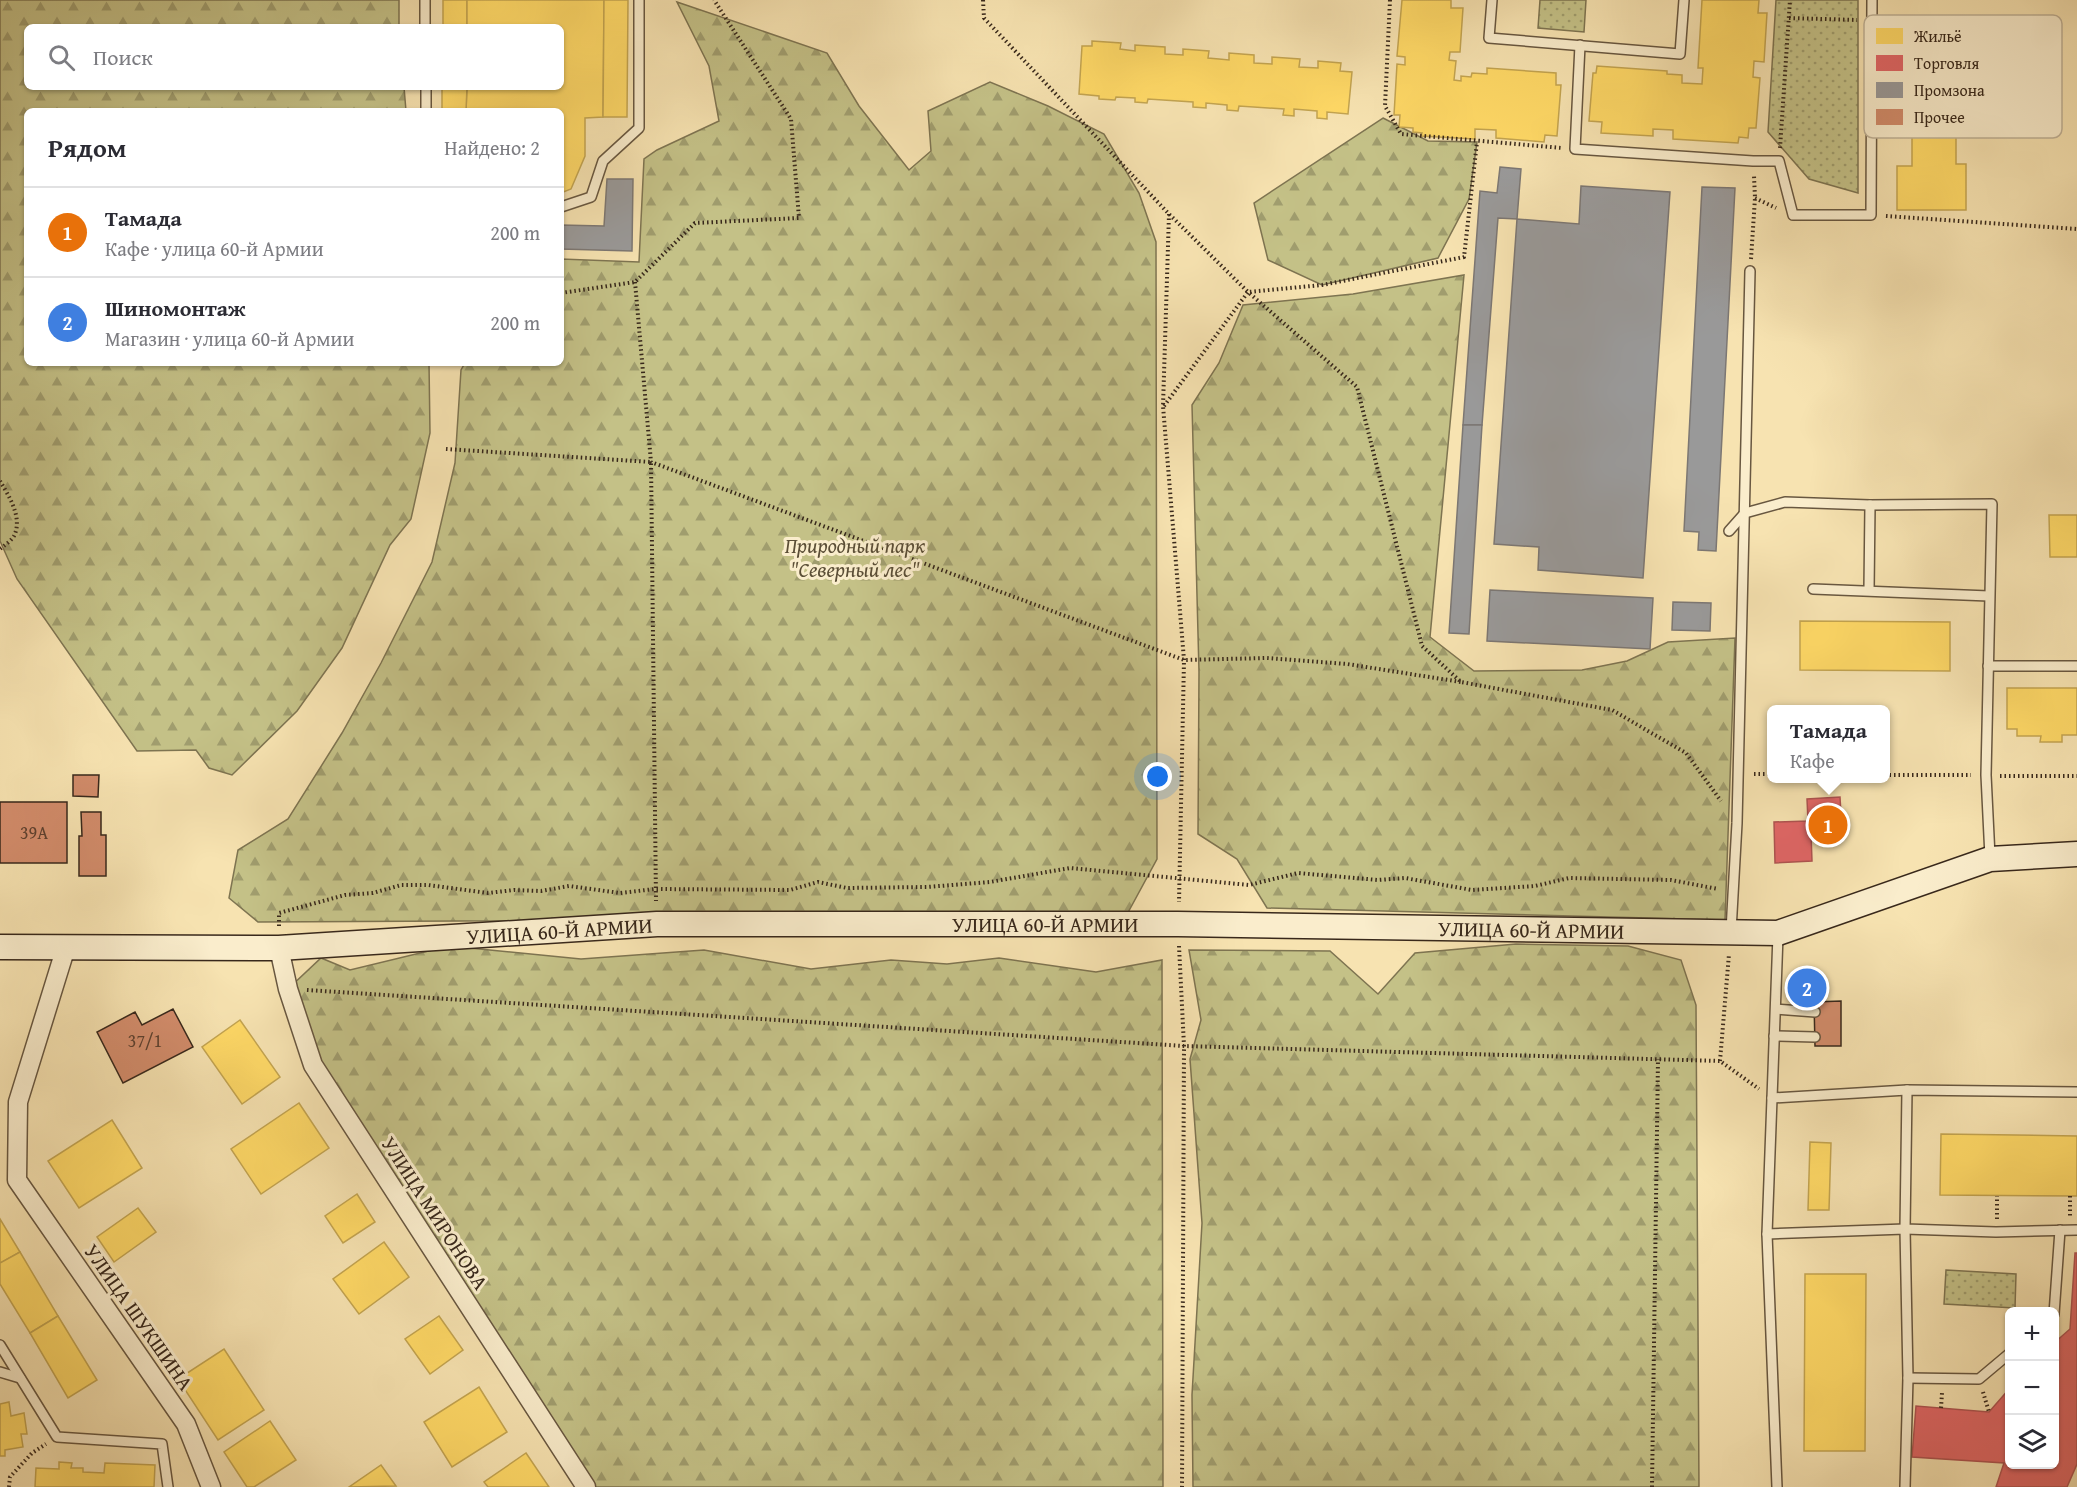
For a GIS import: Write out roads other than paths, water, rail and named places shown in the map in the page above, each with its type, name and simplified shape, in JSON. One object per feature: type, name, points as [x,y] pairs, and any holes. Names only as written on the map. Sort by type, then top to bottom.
[{"type":"street","name":"УЛИЦА 60-Й АРМИИ","points":[[0,947],[279,948],[657,924],[1178,924],[1778,933],[1990,859],[2077,855]]},
{"type":"street","name":"УЛИЦА ШУКШИНА","points":[[66,947],[18,1102],[17,1180],[186,1424],[211,1487]]},
{"type":"street","name":"УЛИЦА МИРОНОВА","points":[[279,948],[288,989],[313,1065],[586,1487]]},
{"type":"lane","points":[[425,0],[425,24]]},
{"type":"lane","points":[[564,206],[591,197],[603,161],[639,128],[639,0]]},
{"type":"lane","points":[[1492,0],[1490,38],[1680,54],[1684,0]]},
{"type":"lane","points":[[1580,45],[1575,149],[1779,161],[1793,215],[1871,215],[1871,138]]},
{"type":"lane","points":[[426,90],[426,108]]},
{"type":"lane","points":[[1731,933],[1737,823],[1750,271]]},
{"type":"lane","points":[[1730,531],[1744,513],[1785,502],[1870,505],[1992,504],[1986,775],[1990,859]]},
{"type":"lane","points":[[1869,590],[1870,505]]},
{"type":"lane","points":[[1813,589],[1989,596]]},
{"type":"lane","points":[[1988,666],[2077,666]]},
{"type":"lane","points":[[1777,1487],[1767,1234],[1778,933]]},
{"type":"lane","points":[[1776,1009],[1815,1012]]},
{"type":"lane","points":[[1774,1036],[1815,1037]]},
{"type":"lane","points":[[1772,1098],[1907,1090],[2077,1092]]},
{"type":"lane","points":[[1905,1487],[1908,1378],[1905,1229],[1907,1090]]},
{"type":"lane","points":[[1767,1234],[1905,1229],[1996,1232],[2077,1230]]},
{"type":"lane","points":[[2055,1307],[2060,1230]]},
{"type":"lane","points":[[0,1345],[57,1437],[162,1444],[168,1487]]},
{"type":"lane","points":[[1908,1378],[1979,1379],[2005,1357]]},
{"type":"lane","points":[[0,1372],[20,1378]]},
{"type":"place","name":"Тамада","points":[[1828,825]]},
{"type":"place","name":"Шиномонтаж","points":[[1807,988]]},
{"type":"park label","name":"Природный парк \"Северный лес\"","points":[[855,557]]}]
